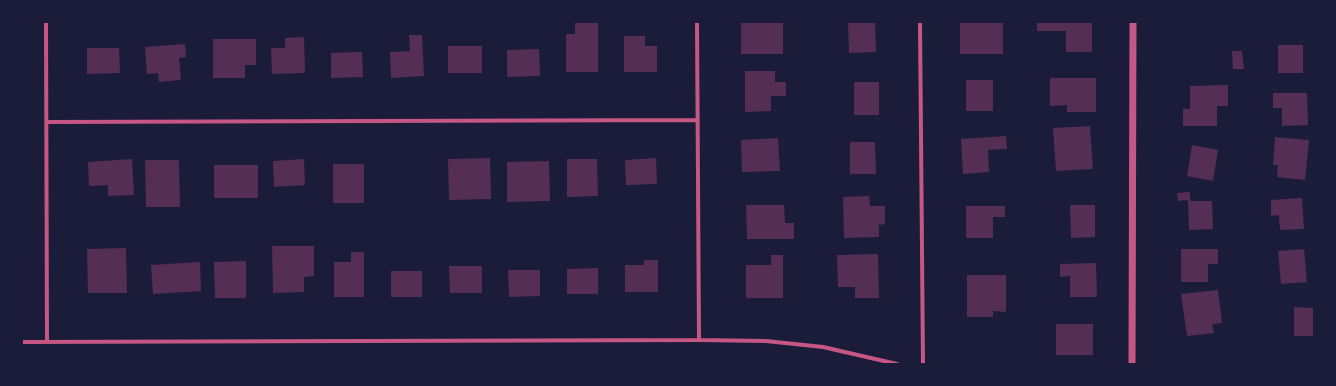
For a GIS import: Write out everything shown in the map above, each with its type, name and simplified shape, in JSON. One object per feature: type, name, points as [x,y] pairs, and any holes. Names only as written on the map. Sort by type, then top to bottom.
[{"type":"street","points":[[46,22],[47,342]]},
{"type":"street","points":[[697,22],[699,340]]},
{"type":"street","points":[[920,22],[923,364]]},
{"type":"street","points":[[1132,364],[1133,22]]},
{"type":"street","points":[[46,122],[698,120]]},
{"type":"street","points":[[22,342],[766,341],[823,347],[897,364]]},
{"type":"building","points":[[575,22],[598,22],[598,72],[566,72],[566,34],[575,34]]},
{"type":"building","points":[[741,22],[783,22],[783,54],[741,54]]},
{"type":"building","points":[[848,22],[875,22],[876,52],[849,53]]},
{"type":"building","points":[[960,22],[1003,22],[1003,54],[960,54]]},
{"type":"building","points":[[1037,22],[1092,22],[1092,52],[1066,52],[1066,31],[1037,31]]},
{"type":"building","points":[[409,35],[422,35],[424,76],[391,78],[390,52],[410,51]]},
{"type":"building","points":[[624,36],[645,36],[645,46],[657,46],[657,72],[624,72]]},
{"type":"building","points":[[304,37],[305,73],[272,74],[271,48],[285,48],[285,38]]},
{"type":"building","points":[[213,39],[256,39],[256,65],[245,65],[245,78],[213,78]]},
{"type":"building","points":[[185,44],[186,57],[179,58],[181,80],[159,82],[158,73],[147,74],[145,47]]},
{"type":"building","points":[[1278,45],[1303,45],[1303,73],[1278,73]]},
{"type":"building","points":[[448,46],[482,46],[482,73],[448,73]]},
{"type":"building","points":[[87,48],[119,48],[120,73],[87,74]]},
{"type":"building","points":[[539,49],[540,76],[507,77],[507,50]]},
{"type":"building","points":[[1232,51],[1242,51],[1244,69],[1233,69]]},
{"type":"building","points":[[362,52],[363,77],[331,78],[331,53]]},
{"type":"building","points":[[745,71],[775,71],[775,82],[786,82],[786,96],[771,96],[771,111],[745,112]]},
{"type":"building","points":[[1050,78],[1096,78],[1096,112],[1067,112],[1067,105],[1050,106]]},
{"type":"building","points":[[966,80],[993,80],[993,111],[966,111]]},
{"type":"building","points":[[854,82],[879,82],[879,115],[854,115]]},
{"type":"building","points":[[1228,85],[1228,106],[1217,106],[1217,126],[1183,126],[1183,109],[1190,109],[1190,86]]},
{"type":"building","points":[[1273,93],[1307,93],[1308,125],[1282,126],[1282,108],[1273,108]]},
{"type":"building","points":[[1090,126],[1093,169],[1056,171],[1053,128]]},
{"type":"building","points":[[1006,136],[1007,149],[988,150],[989,172],[963,174],[961,139]]},
{"type":"building","points":[[1275,137],[1309,140],[1305,180],[1277,177],[1278,165],[1273,165]]},
{"type":"building","points":[[778,138],[780,171],[742,172],[741,140]]},
{"type":"building","points":[[850,142],[875,142],[876,174],[850,174]]},
{"type":"building","points":[[1192,145],[1218,150],[1213,181],[1187,176]]},
{"type":"building","points":[[490,158],[491,199],[449,200],[448,159]]},
{"type":"building","points":[[656,158],[657,184],[626,185],[625,160]]},
{"type":"building","points":[[132,159],[134,195],[108,196],[108,185],[89,186],[88,162]]},
{"type":"building","points":[[304,159],[305,185],[274,187],[273,161]]},
{"type":"building","points":[[567,159],[597,159],[598,196],[567,197]]},
{"type":"building","points":[[145,160],[179,160],[180,207],[146,207]]},
{"type":"building","points":[[549,161],[550,201],[507,202],[507,162]]},
{"type":"building","points":[[333,164],[364,164],[364,203],[333,203]]},
{"type":"building","points":[[214,165],[258,165],[258,198],[214,198]]},
{"type":"building","points":[[1190,192],[1190,201],[1212,201],[1213,229],[1189,230],[1188,200],[1178,201],[1177,193]]},
{"type":"building","points":[[869,196],[870,206],[885,206],[885,224],[879,225],[879,237],[844,238],[843,197]]},
{"type":"building","points":[[1302,198],[1304,229],[1280,230],[1279,215],[1271,216],[1271,200]]},
{"type":"building","points":[[746,205],[784,205],[785,223],[794,223],[794,239],[747,239]]},
{"type":"building","points":[[1070,205],[1095,205],[1095,237],[1071,238]]},
{"type":"building","points":[[966,206],[1005,206],[1005,217],[993,217],[993,238],[966,238]]},
{"type":"building","points":[[272,246],[314,246],[314,276],[304,277],[304,292],[273,293]]},
{"type":"building","points":[[126,248],[127,293],[88,293],[87,249]]},
{"type":"building","points":[[1181,249],[1218,249],[1218,264],[1208,264],[1208,282],[1181,282]]},
{"type":"building","points":[[1304,249],[1307,282],[1281,284],[1278,251]]},
{"type":"building","points":[[351,252],[364,252],[364,297],[334,297],[334,262],[351,262]]},
{"type":"building","points":[[878,254],[879,298],[855,298],[855,287],[838,287],[837,255]]},
{"type":"building","points":[[771,255],[783,255],[783,298],[746,298],[746,265],[771,265]]},
{"type":"building","points":[[644,260],[658,260],[658,292],[625,292],[625,265],[644,265]]},
{"type":"building","points":[[246,261],[246,298],[215,298],[214,262]]},
{"type":"building","points":[[200,262],[201,291],[153,294],[151,265]]},
{"type":"building","points":[[1096,263],[1097,297],[1070,297],[1070,276],[1060,277],[1060,264]]},
{"type":"building","points":[[449,266],[482,266],[482,293],[450,293]]},
{"type":"building","points":[[598,268],[598,294],[567,294],[567,269]]},
{"type":"building","points":[[508,270],[540,270],[540,296],[509,297]]},
{"type":"building","points":[[391,271],[422,271],[422,297],[391,297]]},
{"type":"building","points":[[967,275],[1006,275],[1006,312],[993,311],[993,317],[967,317]]},
{"type":"building","points":[[1218,290],[1222,323],[1212,324],[1214,333],[1187,336],[1181,294]]},
{"type":"building","points":[[1294,307],[1314,308],[1314,336],[1294,336]]},
{"type":"building","points":[[1056,324],[1093,324],[1093,355],[1056,355]]}]
